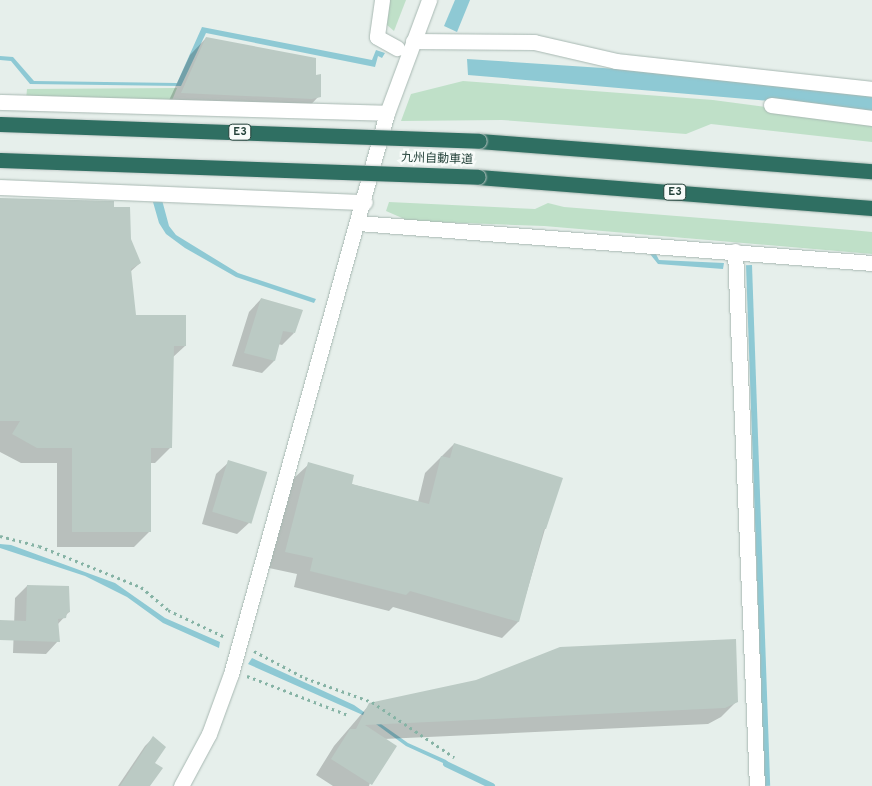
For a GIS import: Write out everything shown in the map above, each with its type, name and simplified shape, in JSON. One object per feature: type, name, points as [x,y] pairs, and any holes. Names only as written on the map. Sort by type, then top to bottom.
[{"type":"highway","name":"九州自動車道","points":[[0,124],[479,141],[872,171]]},
{"type":"highway","name":"九州自動車道","points":[[0,160],[478,177],[872,208]]},
{"type":"street","points":[[382,0],[377,37],[397,48]]},
{"type":"street","points":[[181,786],[209,734],[232,670],[234,641],[365,202],[387,112],[429,0]]},
{"type":"street","points":[[413,41],[534,42],[616,61],[872,89]]},
{"type":"street","points":[[0,102],[387,112]]},
{"type":"street","points":[[771,105],[872,118]]},
{"type":"street","points":[[0,188],[365,202]]},
{"type":"street","points":[[358,223],[872,263]]},
{"type":"street","points":[[735,251],[757,786]]},
{"type":"path","points":[[0,536],[39,546],[141,587],[168,610],[234,641],[305,678],[372,702],[454,757]]},
{"type":"path","points":[[232,670],[348,715]]},
{"type":"green space","points":[[390,0],[406,0],[394,31],[387,25]]},
{"type":"green space","points":[[463,81],[713,100],[872,121],[872,142],[711,124],[686,134],[502,120],[401,121],[411,94]]},
{"type":"green space","points":[[177,88],[171,103],[26,100],[27,89]]},
{"type":"green space","points":[[389,202],[535,209],[548,203],[564,207],[872,232],[872,254],[544,226],[409,221],[386,211]]},
{"type":"water","points":[[455,0],[470,0],[457,32],[444,26]]},
{"type":"water","points":[[202,27],[372,60],[376,50],[385,53],[382,58],[378,56],[375,67],[206,33],[181,86],[30,84],[11,61],[0,60],[0,56],[13,57],[34,81],[177,83]]},
{"type":"water","points":[[467,59],[618,69],[872,96],[872,114],[771,101],[468,75]]},
{"type":"water","points":[[162,200],[169,226],[176,235],[238,273],[316,299],[314,303],[236,277],[185,248],[166,234],[159,223],[153,202]]},
{"type":"water","points":[[655,252],[659,260],[724,263],[723,269],[658,264],[650,254]]},
{"type":"water","points":[[746,265],[752,265],[770,786],[764,786]]},
{"type":"water","points":[[0,544],[11,545],[115,583],[165,618],[220,642],[219,648],[163,623],[127,597],[85,576],[0,548]]},
{"type":"water","points":[[252,658],[354,705],[408,743],[446,760],[454,768],[406,746],[365,716],[248,664]]},
{"type":"building","points":[[206,37],[316,58],[316,75],[321,74],[321,97],[312,99],[181,93]]},
{"type":"building","points":[[0,198],[114,201],[114,207],[130,207],[131,239],[141,263],[131,269],[136,315],[186,315],[186,346],[174,346],[172,448],[151,448],[151,532],[72,532],[72,448],[37,448],[12,434],[20,421],[0,421]]},
{"type":"building","points":[[261,298],[303,310],[295,333],[283,331],[275,361],[244,353]]},
{"type":"building","points":[[454,443],[563,478],[546,529],[544,529],[519,622],[410,591],[406,595],[310,571],[313,558],[285,552],[308,462],[354,475],[352,484],[429,504],[441,456],[450,458]]},
{"type":"building","points":[[228,460],[267,472],[251,524],[212,512]]},
{"type":"building","points":[[27,585],[69,586],[70,612],[67,613],[66,618],[58,619],[60,642],[0,640],[0,620],[26,621]]},
{"type":"building","points":[[736,639],[738,702],[725,708],[365,725],[397,746],[372,785],[331,759],[350,729],[356,729],[369,703],[476,680],[560,647]]},
{"type":"building","points":[[153,736],[166,747],[155,763],[163,768],[150,786],[120,786]]},
{"type":"waterway","points":[[446,764],[492,786]]}]
